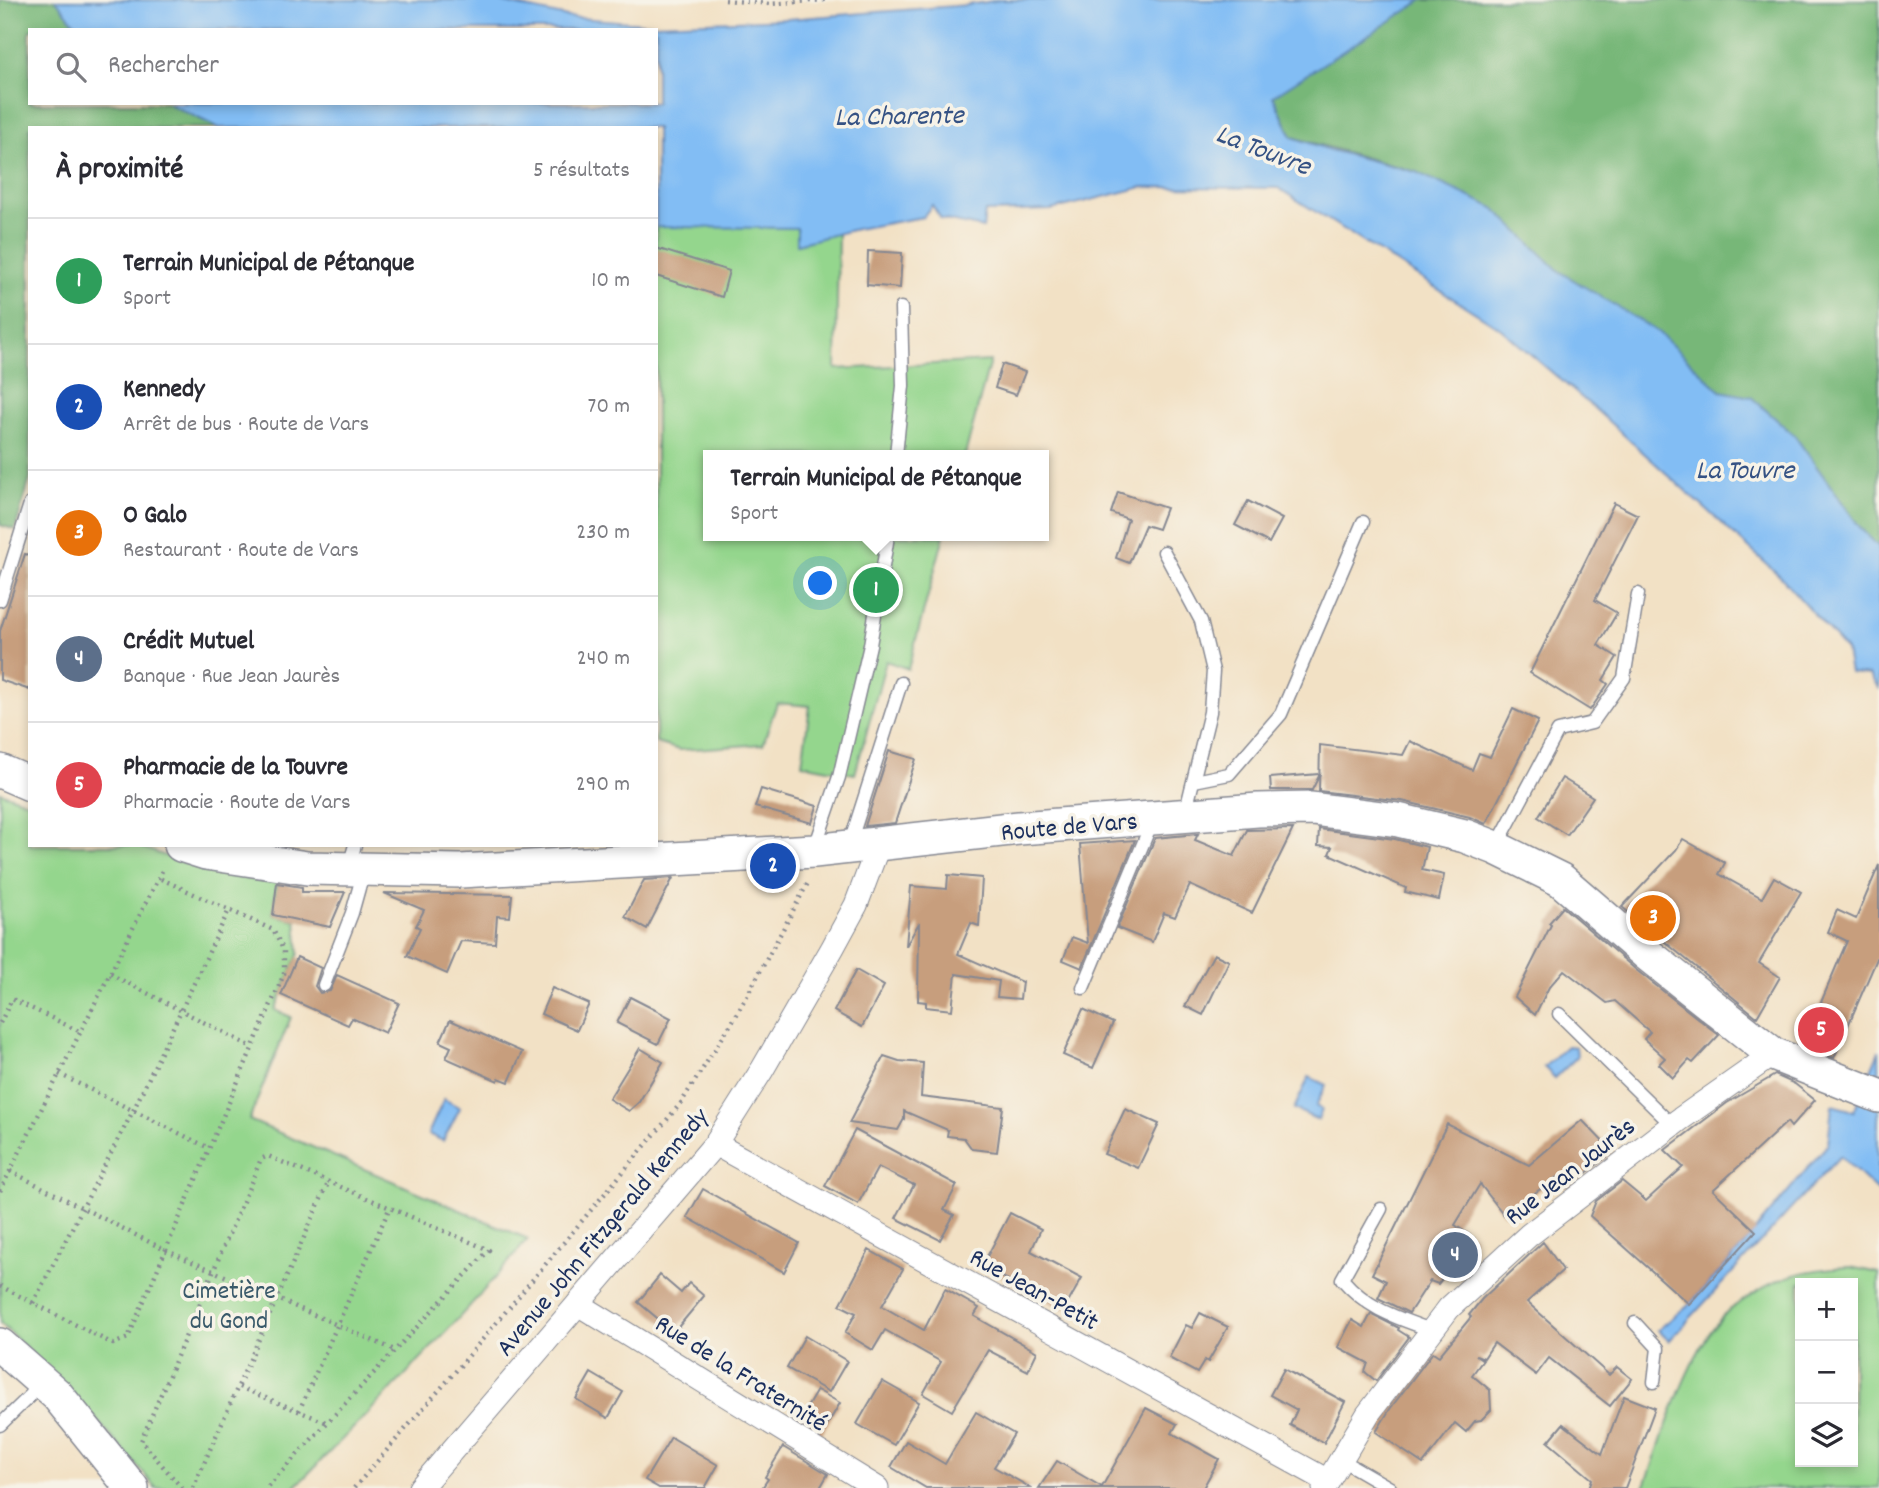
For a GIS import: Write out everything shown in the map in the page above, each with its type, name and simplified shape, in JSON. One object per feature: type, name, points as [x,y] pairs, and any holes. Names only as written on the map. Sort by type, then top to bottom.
[{"type":"main road","points":[[0,771],[28,783]]},
{"type":"main road","name":"Route de Vars","points":[[175,852],[206,853],[307,868],[356,861],[460,871],[814,851],[1019,828],[1258,810],[1312,809],[1398,820],[1465,836],[1561,880],[1647,954],[1773,1054],[1871,1093]]},
{"type":"main road","points":[[0,1345],[57,1395],[132,1488]]},
{"type":"street","name":"Avenue John Fitzgerald Kennedy","points":[[420,1488],[715,1143],[762,1070],[856,905],[863,846]]},
{"type":"street","name":"Rue Jean Jaurès","points":[[1326,1485],[1368,1414],[1449,1308],[1529,1235],[1672,1125],[1773,1054]]},
{"type":"street","name":"Rue Jean-Petit","points":[[715,1143],[1326,1485]]},
{"type":"street","name":"Rue de la Fraternité","points":[[578,1304],[877,1488]]},
{"type":"lane","points":[[897,450],[903,386],[901,308]]},
{"type":"lane","points":[[0,600],[28,510]]},
{"type":"lane","points":[[1194,781],[1229,774],[1281,715],[1363,522]]},
{"type":"lane","points":[[814,851],[842,764],[870,645],[887,541]]},
{"type":"lane","points":[[1083,988],[1169,817],[1194,781],[1210,712],[1213,671],[1201,621],[1164,552]]},
{"type":"lane","points":[[1496,848],[1558,731],[1592,723],[1625,678],[1638,594]]},
{"type":"lane","points":[[863,846],[901,683]]},
{"type":"lane","points":[[324,985],[352,913],[356,861]]},
{"type":"lane","points":[[1559,1014],[1672,1125]]},
{"type":"lane","points":[[1381,1209],[1342,1279],[1382,1313],[1431,1330]]},
{"type":"lane","points":[[1634,1324],[1658,1348],[1654,1382]]},
{"type":"lane","points":[[0,1425],[43,1383]]},
{"type":"lane","points":[[1340,1459],[1390,1488]]},
{"type":"path","points":[[725,0],[770,4],[826,0]]},
{"type":"path","points":[[354,1488],[464,1362],[681,1103],[736,1016],[812,874],[814,851]]},
{"type":"path","points":[[0,1191],[159,878],[175,852]]},
{"type":"path","points":[[0,1286],[113,1345],[128,1338],[284,974],[284,951],[273,930],[159,878]]},
{"type":"path","points":[[33,1303],[133,1111],[229,910]]},
{"type":"path","points":[[110,974],[252,1047]]},
{"type":"path","points":[[0,1023],[12,999],[80,1032]]},
{"type":"path","points":[[59,1074],[209,1148]]},
{"type":"path","points":[[182,1488],[141,1441],[261,1159],[268,1156],[489,1250],[266,1488]]},
{"type":"path","points":[[10,1171],[165,1250],[397,1351]]},
{"type":"path","points":[[193,1488],[328,1181]]},
{"type":"path","points":[[299,1411],[390,1207]]},
{"type":"path","points":[[239,1387],[328,1423]]},
{"type":"green space","points":[[0,0],[56,0],[78,28],[28,28],[28,105],[171,105],[215,126],[28,126],[28,486],[15,530],[0,525]]},
{"type":"green space","points":[[1124,0],[1879,0],[1879,568],[1416,172],[1292,137],[1273,96]]},
{"type":"green space","points":[[691,225],[797,228],[797,244],[838,233],[836,369],[990,361],[966,450],[703,450],[703,541],[943,541],[908,669],[886,661],[855,774],[802,764],[810,706],[777,703],[763,744],[680,750],[658,744],[658,227]]},
{"type":"green space","name":"Cimetière du Gond","points":[[0,792],[28,802],[28,847],[141,847],[204,870],[277,882],[273,915],[296,920],[299,953],[275,1010],[291,1017],[249,1120],[528,1239],[443,1335],[294,1488],[156,1488],[81,1403],[0,1323]]},
{"type":"green space","points":[[1850,1267],[1879,1273],[1879,1488],[1644,1488],[1688,1372],[1712,1330],[1726,1313],[1757,1291],[1782,1279],[1807,1272]]},
{"type":"water","points":[[56,0],[492,0],[567,17],[654,24],[788,19],[1000,0],[1423,0],[1273,96],[1292,137],[1330,150],[1416,172],[1494,208],[1559,271],[1658,332],[1721,391],[1751,397],[1794,435],[1862,530],[1879,547],[1879,688],[1869,675],[1850,673],[1846,650],[1781,577],[1595,409],[1501,329],[1278,188],[1143,187],[1051,210],[985,212],[983,228],[941,219],[932,205],[923,217],[856,229],[797,244],[797,228],[658,227],[658,126],[215,126],[171,105],[658,105],[658,28],[78,28]]},
{"type":"water","points":[[1567,1046],[1576,1047],[1577,1057],[1555,1078],[1544,1067]]},
{"type":"water","points":[[1879,1051],[1879,1193],[1840,1156],[1669,1341],[1658,1330],[1689,1304],[1726,1265],[1828,1144],[1832,1105],[1854,1111]]},
{"type":"water","points":[[1309,1077],[1326,1085],[1316,1106],[1322,1110],[1318,1120],[1294,1109]]},
{"type":"water","points":[[444,1099],[460,1108],[443,1141],[428,1134]]},
{"type":"building","points":[[658,249],[729,271],[722,297],[658,277]]},
{"type":"building","points":[[868,251],[902,253],[900,288],[867,285]]},
{"type":"building","points":[[1002,364],[1025,372],[1016,395],[995,388]]},
{"type":"building","points":[[1118,492],[1166,508],[1158,529],[1145,525],[1129,563],[1116,558],[1128,519],[1111,513]]},
{"type":"building","points":[[1248,501],[1282,519],[1269,543],[1235,525]]},
{"type":"building","points":[[1614,503],[1638,515],[1595,600],[1617,613],[1598,645],[1617,657],[1603,680],[1608,684],[1590,710],[1530,673]]},
{"type":"building","points":[[25,554],[28,555],[28,689],[0,680],[0,631]]},
{"type":"building","points":[[1513,709],[1538,721],[1486,824],[1470,817],[1402,801],[1319,791],[1320,745],[1403,755],[1410,741],[1472,770],[1479,753],[1490,757]]},
{"type":"building","points":[[889,751],[916,759],[895,823],[865,826]]},
{"type":"building","points":[[1320,774],[1312,790],[1271,790],[1270,778]]},
{"type":"building","points":[[1562,778],[1593,797],[1567,835],[1538,817]]},
{"type":"building","points":[[761,789],[817,806],[812,823],[755,807]]},
{"type":"building","points":[[1293,829],[1252,913],[1190,885],[1175,917],[1164,913],[1152,942],[1117,928],[1155,838],[1198,834],[1195,840],[1234,856],[1247,830]]},
{"type":"building","points":[[1319,829],[1395,839],[1427,847],[1422,870],[1444,875],[1439,900],[1405,892],[1406,888],[1329,854],[1332,847],[1318,846]]},
{"type":"building","points":[[1683,839],[1725,863],[1719,874],[1762,898],[1774,877],[1801,892],[1759,963],[1780,977],[1757,1017],[1622,907],[1676,850]]},
{"type":"building","points":[[1135,840],[1082,968],[1063,960],[1072,937],[1088,943],[1080,844]]},
{"type":"building","points":[[1879,865],[1879,954],[1834,1058],[1803,1045],[1847,941],[1828,932],[1837,910],[1856,919]]},
{"type":"building","points":[[948,875],[982,878],[979,926],[971,923],[958,954],[1022,982],[1020,999],[997,997],[999,981],[956,974],[952,1010],[926,1007],[926,1002],[918,1001],[919,923],[906,946],[911,886],[947,889]]},
{"type":"building","points":[[673,878],[647,929],[625,917],[644,880]]},
{"type":"building","points":[[277,883],[302,887],[302,892],[345,892],[330,927],[273,915]]},
{"type":"building","points":[[384,893],[512,895],[510,917],[497,916],[495,943],[461,941],[447,974],[407,956],[420,928],[416,926],[424,910]]},
{"type":"building","points":[[1563,907],[1635,969],[1719,1035],[1693,1063],[1689,1060],[1673,1078],[1659,1064],[1665,1058],[1644,1039],[1650,1032],[1615,1001],[1607,1003],[1564,970],[1549,987],[1535,1015],[1515,997],[1551,925],[1549,923]]},
{"type":"building","points":[[1214,954],[1229,961],[1203,1015],[1185,1006]]},
{"type":"building","points":[[297,957],[321,968],[315,986],[320,993],[330,991],[337,975],[399,1003],[385,1033],[352,1018],[348,1025],[281,995]]},
{"type":"building","points":[[856,970],[884,986],[862,1027],[834,1011]]},
{"type":"building","points":[[552,988],[589,1004],[577,1030],[541,1014]]},
{"type":"building","points":[[630,997],[671,1018],[658,1044],[617,1023]]},
{"type":"building","points":[[1083,1009],[1113,1023],[1093,1068],[1063,1055]]},
{"type":"building","points":[[450,1020],[522,1052],[509,1082],[499,1078],[498,1081],[446,1058],[451,1047],[440,1042]]},
{"type":"building","points":[[640,1048],[663,1062],[639,1102],[629,1111],[609,1099]]},
{"type":"building","points":[[884,1056],[899,1061],[923,1063],[921,1097],[1003,1107],[997,1152],[972,1149],[964,1138],[947,1136],[948,1130],[904,1111],[904,1119],[898,1130],[849,1123]]},
{"type":"building","points":[[1775,1075],[1795,1084],[1815,1100],[1791,1127],[1787,1122],[1713,1190],[1756,1231],[1689,1304],[1590,1216],[1596,1201],[1622,1181],[1646,1201],[1683,1167],[1665,1150],[1727,1103]]},
{"type":"building","points":[[1125,1109],[1159,1124],[1138,1168],[1104,1154]]},
{"type":"building","points":[[1582,1120],[1613,1152],[1567,1188],[1557,1177],[1504,1215],[1480,1184],[1455,1225],[1474,1238],[1438,1284],[1430,1281],[1409,1313],[1378,1298],[1386,1281],[1372,1274],[1447,1124],[1529,1165]]},
{"type":"building","points":[[855,1130],[957,1185],[944,1210],[954,1215],[940,1240],[896,1218],[914,1185],[878,1167],[858,1204],[825,1186]]},
{"type":"building","points":[[703,1189],[799,1243],[784,1272],[687,1217]]},
{"type":"building","points":[[1010,1213],[1041,1229],[1031,1251],[1082,1278],[1064,1310],[982,1266]]},
{"type":"building","points":[[1543,1242],[1563,1270],[1527,1302],[1609,1375],[1617,1367],[1632,1379],[1610,1406],[1549,1358],[1536,1375],[1494,1343],[1484,1358],[1476,1355],[1483,1360],[1472,1375],[1490,1390],[1491,1410],[1481,1420],[1475,1421],[1466,1432],[1455,1423],[1423,1464],[1376,1432],[1433,1352],[1439,1356],[1482,1299]]},
{"type":"building","points":[[869,1250],[903,1269],[882,1306],[924,1330],[945,1289],[979,1308],[974,1316],[1037,1352],[1028,1371],[988,1350],[952,1411],[923,1394],[941,1362],[885,1330],[873,1350],[845,1333],[856,1313],[840,1305]]},
{"type":"building","points":[[660,1275],[681,1293],[689,1283],[704,1296],[674,1332],[638,1302]]},
{"type":"building","points":[[1200,1313],[1228,1327],[1208,1362],[1205,1360],[1197,1373],[1169,1358],[1186,1325],[1192,1328]]},
{"type":"building","points":[[1371,1314],[1399,1328],[1398,1330],[1409,1337],[1376,1381],[1365,1372],[1368,1363],[1338,1347],[1352,1320],[1364,1327]]},
{"type":"building","points":[[805,1336],[847,1361],[829,1392],[787,1368]]},
{"type":"building","points":[[1284,1369],[1345,1402],[1324,1443],[1290,1425],[1297,1410],[1270,1395]]},
{"type":"building","points":[[591,1373],[623,1392],[608,1418],[576,1399]]},
{"type":"building","points":[[882,1381],[919,1402],[894,1445],[857,1424]]},
{"type":"building","points":[[817,1390],[840,1403],[820,1437],[798,1423]]},
{"type":"building","points":[[1624,1396],[1655,1408],[1625,1488],[1589,1488],[1592,1479],[1548,1442],[1563,1424],[1602,1454]]},
{"type":"building","points":[[1146,1408],[1177,1424],[1172,1433],[1219,1459],[1203,1488],[1039,1488],[1057,1461],[1102,1487]]},
{"type":"building","points":[[976,1412],[1014,1434],[994,1467],[1031,1488],[926,1488],[891,1467],[906,1441],[945,1464]]},
{"type":"building","points":[[671,1437],[718,1465],[705,1488],[659,1488],[645,1480]]},
{"type":"building","points":[[783,1447],[828,1474],[820,1488],[762,1488],[768,1479],[765,1477]]},
{"type":"place","name":"Terrain Municipal de Pétanque","points":[[876,590]]},
{"type":"place","name":"Kennedy","points":[[773,866]]},
{"type":"place","name":"O Galo","points":[[1653,918]]},
{"type":"place","name":"Pharmacie de la Touvre","points":[[1821,1030]]},
{"type":"place","name":"Crédit Mutuel","points":[[1455,1255]]},
{"type":"water label","name":"La Charente","points":[[899,114]]},
{"type":"water label","name":"La Touvre","points":[[1264,148]]},
{"type":"water label","name":"La Touvre","points":[[1745,468]]}]
